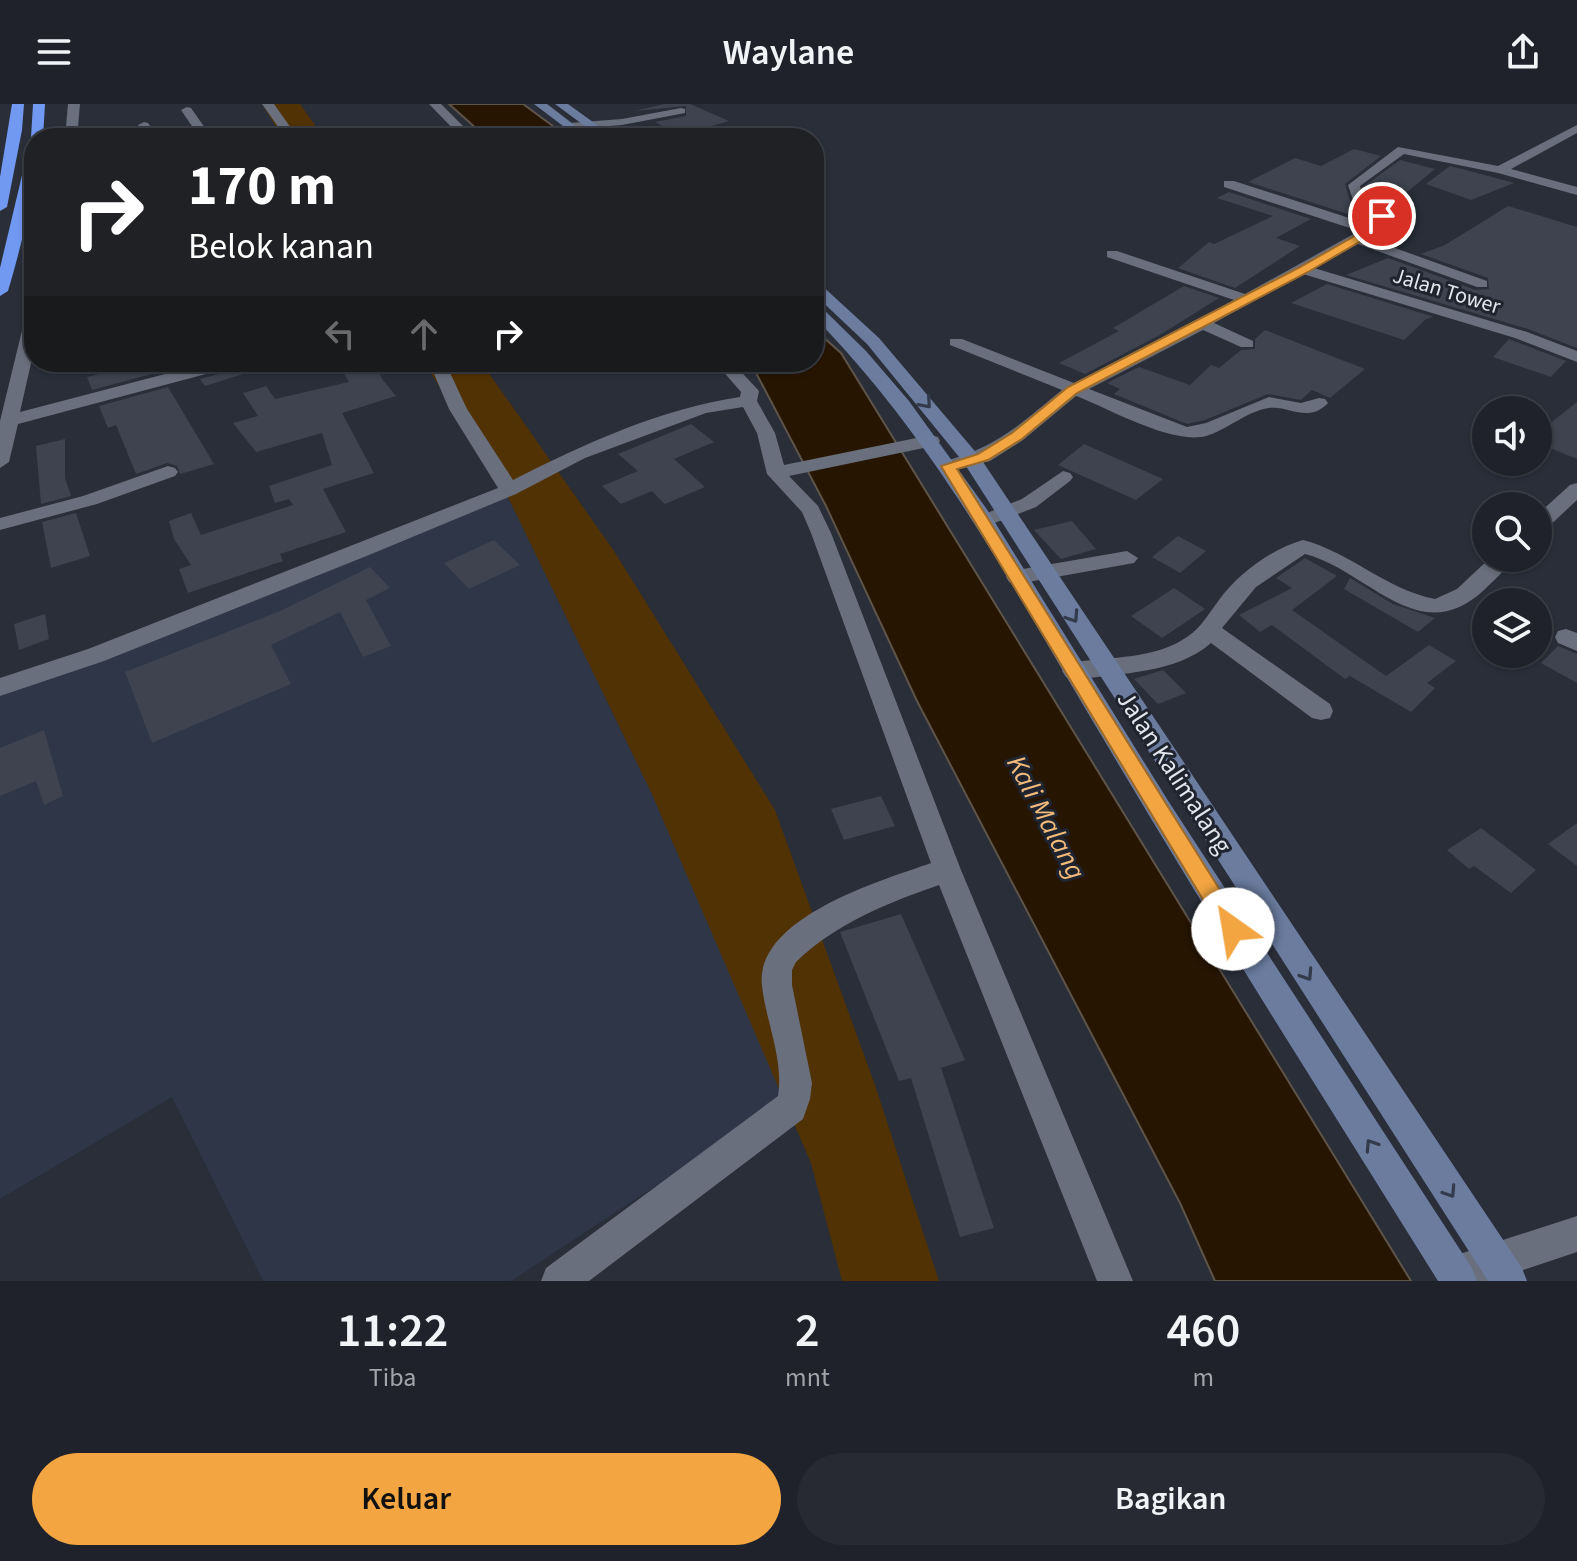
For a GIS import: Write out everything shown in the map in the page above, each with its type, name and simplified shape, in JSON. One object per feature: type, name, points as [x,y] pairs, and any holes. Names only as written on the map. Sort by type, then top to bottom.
[{"type":"highway","points":[[0,151],[5,135],[6,104]]},
{"type":"highway","points":[[0,207],[16,130],[18,104]]},
{"type":"highway","points":[[39,104],[39,128]]},
{"type":"highway","points":[[0,291],[12,254],[24,197]]},
{"type":"main road","points":[[540,104],[573,128]]},
{"type":"main road","points":[[561,104],[595,128]]},
{"type":"main road","name":"Jalan Kalimalang","points":[[824,295],[873,341],[995,516],[1043,570],[1502,1270]]},
{"type":"main road","name":"Jalan Kalimalang","points":[[824,318],[875,369],[919,443],[960,463]]},
{"type":"main road","name":"Jalan Kalimalang","points":[[995,516],[1017,577],[1233,929],[1456,1277]]},
{"type":"main road","points":[[1233,929],[1269,917]]},
{"type":"street","points":[[72,128],[74,104]]},
{"type":"street","points":[[268,104],[285,128]]},
{"type":"street","points":[[435,104],[459,128]]},
{"type":"street","points":[[187,110],[199,128]]},
{"type":"street","points":[[570,126],[622,122],[681,111]]},
{"type":"street","points":[[1500,170],[1574,132]]},
{"type":"street","points":[[960,463],[983,457],[1017,436],[1073,390],[1304,270],[1363,234],[1382,220],[1382,216],[1357,202],[1353,195],[1354,185],[1402,150],[1500,170],[1577,191]]},
{"type":"street","points":[[1229,184],[1363,234],[1482,284]]},
{"type":"street","points":[[1112,254],[1248,300]]},
{"type":"street","name":"Jalan Tower","points":[[1304,270],[1521,335],[1577,357]]},
{"type":"street","points":[[1203,324],[1247,344]]},
{"type":"street","points":[[956,342],[1195,435],[1264,403],[1300,409],[1319,403]]},
{"type":"street","points":[[0,462],[24,365]]},
{"type":"street","points":[[9,421],[193,372]]},
{"type":"street","points":[[441,372],[458,409],[509,490]]},
{"type":"street","points":[[734,372],[750,391],[748,401],[821,533],[947,870],[1115,1281]]},
{"type":"street","points":[[0,687],[96,655],[509,490],[578,454],[702,408],[748,401]]},
{"type":"street","points":[[786,470],[919,443]]},
{"type":"street","points":[[0,524],[90,500],[168,472]]},
{"type":"street","points":[[995,516],[1029,503],[1063,477]]},
{"type":"street","points":[[1552,512],[1577,489]]},
{"type":"street","points":[[1074,671],[1134,663],[1190,647],[1209,630],[1235,594],[1253,577],[1303,547],[1327,553],[1406,597],[1436,608],[1459,598],[1488,572]]},
{"type":"street","points":[[1017,577],[1043,570],[1094,566],[1127,558]]},
{"type":"street","points":[[1209,630],[1321,711]]},
{"type":"street","points":[[559,1281],[791,1107],[796,1088],[777,970],[790,945],[837,915],[892,889],[947,870]]},
{"type":"street","points":[[1456,1277],[1502,1270],[1535,1250],[1577,1234]]},
{"type":"shaded area","points":[[262,104],[300,104],[317,128],[277,128]]},
{"type":"shaded area","points":[[430,372],[488,372],[614,551],[775,810],[875,1085],[939,1281],[842,1281],[811,1163],[651,792],[505,491]]},
{"type":"shaded area","points":[[505,491],[651,792],[785,1101],[511,1281],[263,1281],[172,1097],[0,1199],[0,686]]},
{"type":"water","points":[[449,104],[523,104],[555,128],[476,128]]},
{"type":"water","name":"Kali Malang","points":[[824,338],[841,353],[1411,1281],[1215,1281],[1180,1203],[917,701],[826,506],[756,372],[824,372]]},
{"type":"building","points":[[664,104],[690,104],[729,121],[712,126],[716,128],[666,128],[655,122],[686,116],[686,106],[635,111]]},
{"type":"building","points":[[1354,149],[1381,156],[1345,184],[1351,204],[1365,214],[1357,217],[1248,182],[1295,158],[1321,166]]},
{"type":"building","points":[[1400,160],[1435,169],[1406,193],[1380,206],[1366,196],[1363,187]]},
{"type":"building","points":[[1450,166],[1514,183],[1471,200],[1426,184]]},
{"type":"building","points":[[1229,192],[1311,219],[1276,238],[1300,246],[1235,288],[1178,268],[1209,242],[1214,244],[1273,216],[1217,198]]},
{"type":"building","points":[[1508,206],[1577,227],[1577,348],[1528,329],[1346,275],[1388,258],[1476,290],[1489,289],[1488,278],[1421,254],[1445,245]]},
{"type":"building","points":[[1327,284],[1434,317],[1426,319],[1404,340],[1291,303]]},
{"type":"building","points":[[1184,286],[1219,298],[1160,335],[1085,374],[1059,363],[1119,331],[1113,328]]},
{"type":"building","points":[[1265,330],[1365,369],[1330,398],[1312,390],[1301,400],[1268,394],[1205,420],[1187,424],[1114,394],[1120,389],[1107,383],[1139,367],[1190,385],[1211,365],[1219,368],[1241,350],[1255,349],[1255,339]]},
{"type":"building","points":[[1509,339],[1566,361],[1551,377],[1493,357]]},
{"type":"building","points":[[107,372],[159,372],[92,390],[87,377]]},
{"type":"building","points":[[226,372],[250,372],[205,386],[200,379]]},
{"type":"building","points":[[343,372],[379,372],[396,396],[342,413],[374,473],[323,489],[346,532],[280,554],[283,561],[188,593],[179,569],[191,565],[174,539],[169,521],[191,513],[201,535],[293,505],[289,499],[275,503],[269,486],[332,465],[322,433],[256,452],[233,423],[258,416],[243,393],[266,386],[275,399],[349,382]]},
{"type":"building","points":[[168,387],[214,464],[180,474],[177,466],[167,463],[136,474],[116,425],[108,428],[99,406]]},
{"type":"building","points":[[1577,402],[1577,459],[1552,449],[1552,422]]},
{"type":"building","points":[[691,424],[714,442],[674,459],[705,487],[665,504],[652,491],[621,504],[602,486],[638,471],[618,454]]},
{"type":"building","points":[[65,439],[65,478],[71,496],[41,504],[36,446]]},
{"type":"building","points":[[1084,444],[1163,479],[1136,500],[1058,465]]},
{"type":"building","points":[[76,513],[90,556],[51,568],[42,522]]},
{"type":"building","points":[[1072,521],[1096,549],[1061,559],[1034,530]]},
{"type":"building","points":[[1178,536],[1206,551],[1180,573],[1152,557]]},
{"type":"building","points":[[494,540],[520,565],[469,589],[444,563]]},
{"type":"building","points":[[1305,558],[1337,576],[1292,610],[1386,676],[1429,645],[1456,661],[1427,683],[1435,688],[1411,712],[1350,676],[1345,679],[1272,625],[1260,632],[1239,615],[1292,588],[1276,578]]},
{"type":"building","points":[[370,567],[390,588],[366,600],[391,646],[363,657],[340,612],[271,645],[291,684],[152,743],[125,672],[280,611]]},
{"type":"building","points":[[1350,578],[1393,604],[1435,618],[1418,632],[1344,589]]},
{"type":"building","points":[[1174,588],[1205,609],[1162,638],[1131,616]]},
{"type":"building","points":[[45,614],[49,639],[19,650],[14,624]]},
{"type":"building","points":[[1558,646],[1577,654],[1577,683],[1550,668],[1552,652]]},
{"type":"building","points":[[1163,670],[1186,693],[1158,704],[1134,679]]},
{"type":"building","points":[[44,730],[63,796],[44,805],[36,781],[0,796],[0,748]]},
{"type":"building","points":[[881,796],[895,826],[844,840],[831,809]]},
{"type":"building","points":[[1577,823],[1577,866],[1548,844]]},
{"type":"building","points":[[1481,828],[1536,870],[1511,893],[1474,866],[1469,869],[1447,850]]},
{"type":"building","points":[[901,914],[965,1060],[941,1068],[994,1228],[960,1237],[911,1078],[899,1081],[840,932]]},
{"type":"route","points":[[1233,929],[948,466],[983,457],[1017,436],[1073,390],[1304,270],[1357,239],[1382,220],[1382,216]]}]
